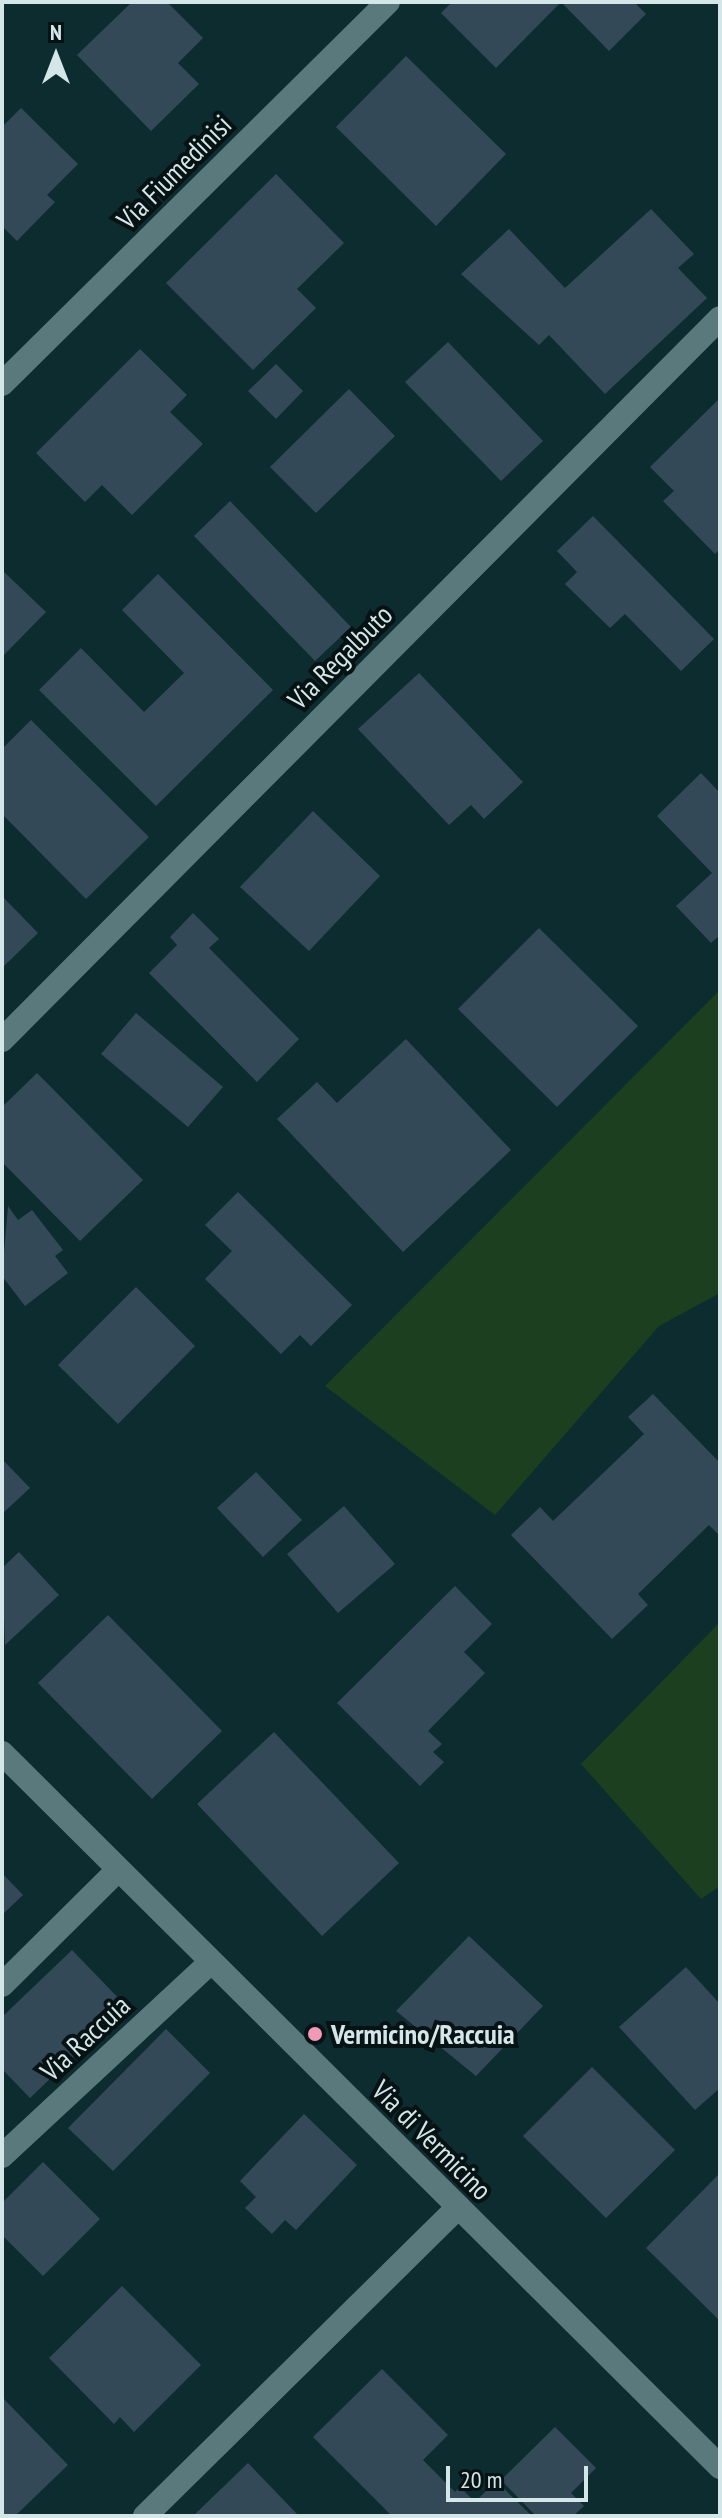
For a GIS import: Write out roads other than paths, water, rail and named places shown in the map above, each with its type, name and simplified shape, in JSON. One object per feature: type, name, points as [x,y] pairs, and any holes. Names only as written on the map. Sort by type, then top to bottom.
[{"type":"street","name":"Via Fiumedinisi","points":[[2,384],[388,2]]},
{"type":"street","name":"Via Regalbuto","points":[[2,1040],[720,318]]},
{"type":"street","name":"Via di Vermicino","points":[[2,1753],[210,1963],[719,2465]]},
{"type":"street","points":[[2,1985],[118,1870]]},
{"type":"street","name":"Via Raccuia","points":[[2,2156],[210,1963]]},
{"type":"street","points":[[145,2516],[458,2207]]},
{"type":"place","name":"Vermicino/Raccuia","points":[[315,2034]]}]
